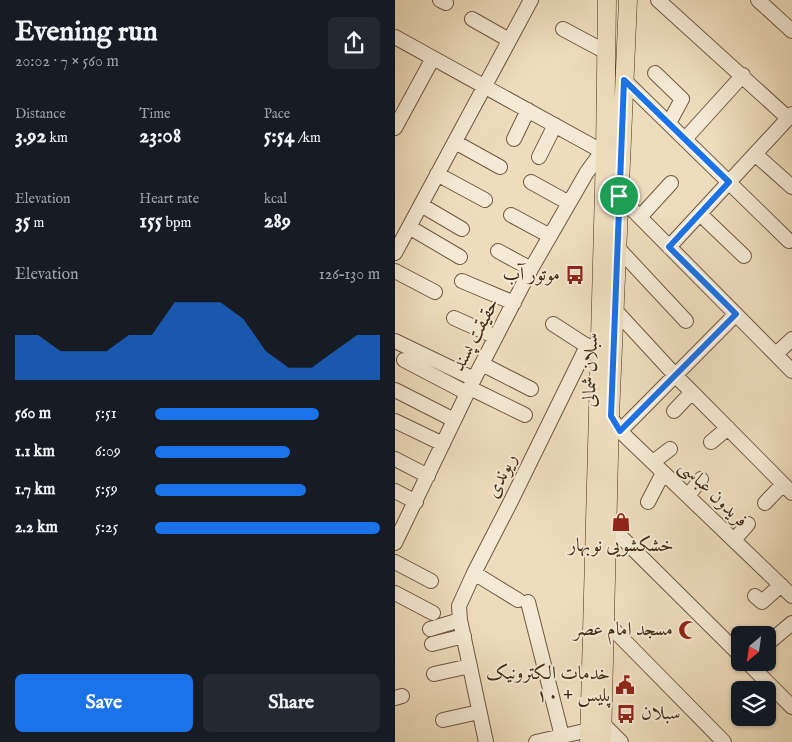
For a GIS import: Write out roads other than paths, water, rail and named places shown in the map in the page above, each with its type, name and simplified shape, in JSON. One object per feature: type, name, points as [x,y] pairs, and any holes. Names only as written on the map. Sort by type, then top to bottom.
[{"type":"main road","name":"سبلان شمالی","points":[[597,734],[605,621],[607,523],[615,423],[617,246],[605,153],[607,0]]},
{"type":"main road","name":"سبلان شمالی","points":[[597,734],[593,345],[624,80],[628,0]]},
{"type":"street","points":[[658,0],[790,116],[669,247]]},
{"type":"street","points":[[758,0],[792,31]]},
{"type":"street","points":[[395,253],[485,86],[527,2]]},
{"type":"street","points":[[472,19],[509,40]]},
{"type":"street","points":[[563,29],[606,52]]},
{"type":"street","points":[[395,37],[605,153]]},
{"type":"street","points":[[395,128],[399,112],[433,58]]},
{"type":"street","points":[[655,73],[682,99],[669,123]]},
{"type":"street","points":[[685,139],[743,75]]},
{"type":"street","points":[[624,80],[789,241]]},
{"type":"street","points":[[514,139],[528,110]]},
{"type":"street","points":[[539,156],[555,125]]},
{"type":"street","points":[[455,142],[500,167]]},
{"type":"street","name":"حقیقت پسند","points":[[395,543],[470,386],[531,270],[587,172],[597,157],[605,153]]},
{"type":"street","points":[[755,154],[792,187]]},
{"type":"street","points":[[437,174],[485,200]]},
{"type":"street","points":[[531,182],[569,203]]},
{"type":"street","points":[[640,217],[671,184]]},
{"type":"street","points":[[611,194],[640,217],[792,371]]},
{"type":"street","points":[[421,205],[462,229]]},
{"type":"street","points":[[511,214],[550,236]]},
{"type":"street","points":[[700,214],[744,256]]},
{"type":"street","points":[[409,227],[460,257]]},
{"type":"street","points":[[617,246],[686,321]]},
{"type":"street","points":[[498,251],[531,270]]},
{"type":"street","points":[[395,271],[435,292]]},
{"type":"street","points":[[463,281],[514,303]]},
{"type":"street","points":[[615,310],[674,374],[787,488],[765,503]]},
{"type":"street","points":[[615,423],[674,374],[736,314]]},
{"type":"street","points":[[454,318],[496,337]]},
{"type":"street","points":[[553,324],[593,345]]},
{"type":"street","points":[[776,354],[792,339]]},
{"type":"street","points":[[395,341],[470,386],[525,415]]},
{"type":"street","name":"ریوندی","points":[[486,742],[460,620],[459,606],[474,573],[593,345]]},
{"type":"street","points":[[404,360],[470,386]]},
{"type":"street","points":[[482,364],[531,389]]},
{"type":"street","points":[[395,390],[454,420]]},
{"type":"street","points":[[674,411],[692,392]]},
{"type":"street","points":[[395,421],[443,444]]},
{"type":"street","name":"فریدون عباسی","points":[[615,423],[663,473],[792,596]]},
{"type":"street","points":[[711,442],[728,428]]},
{"type":"street","points":[[653,462],[669,448]]},
{"type":"street","points":[[395,459],[428,476]]},
{"type":"street","points":[[648,502],[663,473]]},
{"type":"street","points":[[688,496],[701,479]]},
{"type":"street","points":[[395,491],[415,502]]},
{"type":"street","points":[[607,523],[731,646]]},
{"type":"street","points":[[734,540],[748,524]]},
{"type":"street","points":[[395,562],[431,582]]},
{"type":"street","points":[[474,573],[523,601],[562,736]]},
{"type":"street","points":[[755,596],[763,602],[781,585]]},
{"type":"street","points":[[395,593],[433,613]]},
{"type":"street","points":[[430,629],[460,620]]},
{"type":"street","points":[[605,621],[723,742]]},
{"type":"street","points":[[776,636],[792,623]]},
{"type":"street","points":[[432,644],[464,636]]},
{"type":"street","points":[[434,674],[470,666]]},
{"type":"street","points":[[756,671],[792,707]]},
{"type":"street","points":[[443,720],[479,712]]},
{"type":"street","points":[[537,742],[562,736],[597,734],[621,742]]},
{"type":"place","name":"موتور آب","points":[[575,275]]},
{"type":"place","name":"خشکشویی نوبهار","points":[[621,522]]},
{"type":"place","name":"مسجد امام عصر","points":[[688,630]]},
{"type":"place","name":"خدمات الکترونیک پلیس + ۱۰","points":[[625,685]]},
{"type":"place","name":"سبلان","points":[[626,714]]}]
